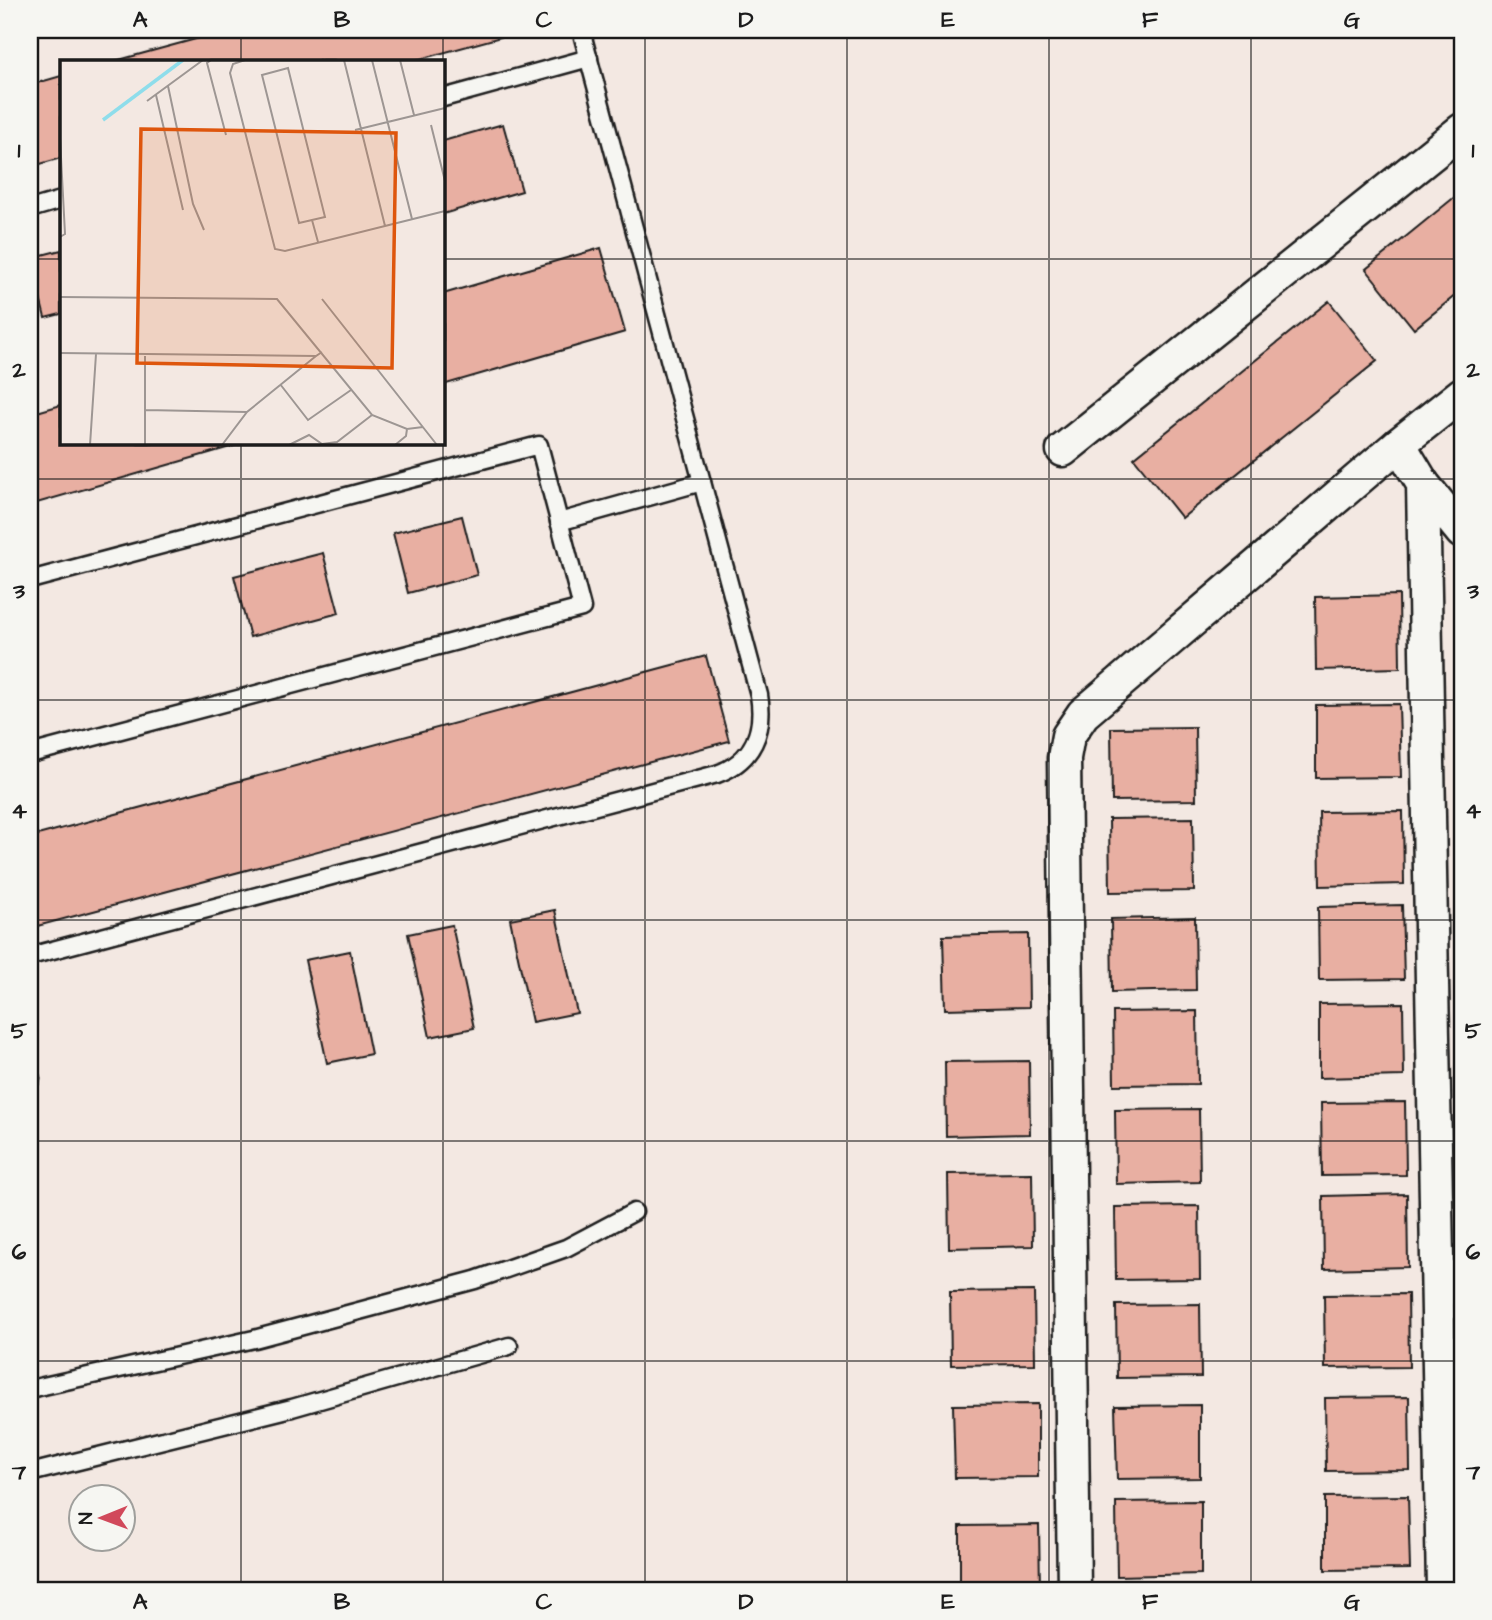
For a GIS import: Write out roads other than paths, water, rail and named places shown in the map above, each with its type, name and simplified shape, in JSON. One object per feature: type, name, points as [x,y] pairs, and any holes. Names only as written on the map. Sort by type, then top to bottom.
[{"type":"street","points":[[1063,450],[1327,242],[1462,130]]},
{"type":"street","points":[[1074,1590],[1064,758],[1068,736],[1083,714],[1399,444],[1462,394]]},
{"type":"street","points":[[1399,444],[1423,484],[1462,532]]},
{"type":"street","points":[[1423,484],[1449,1579]]},
{"type":"lane","points":[[30,956],[703,777],[738,764],[747,755],[759,733],[761,708],[581,30]]},
{"type":"lane","points":[[444,98],[589,58]]},
{"type":"lane","points":[[30,209],[60,200]]},
{"type":"lane","points":[[30,579],[539,445],[582,608],[30,754]]},
{"type":"lane","points":[[559,522],[702,482]]},
{"type":"lane","points":[[30,1389],[254,1339],[475,1280],[566,1248],[634,1212]]},
{"type":"lane","points":[[30,1473],[292,1408],[509,1346]]}]
